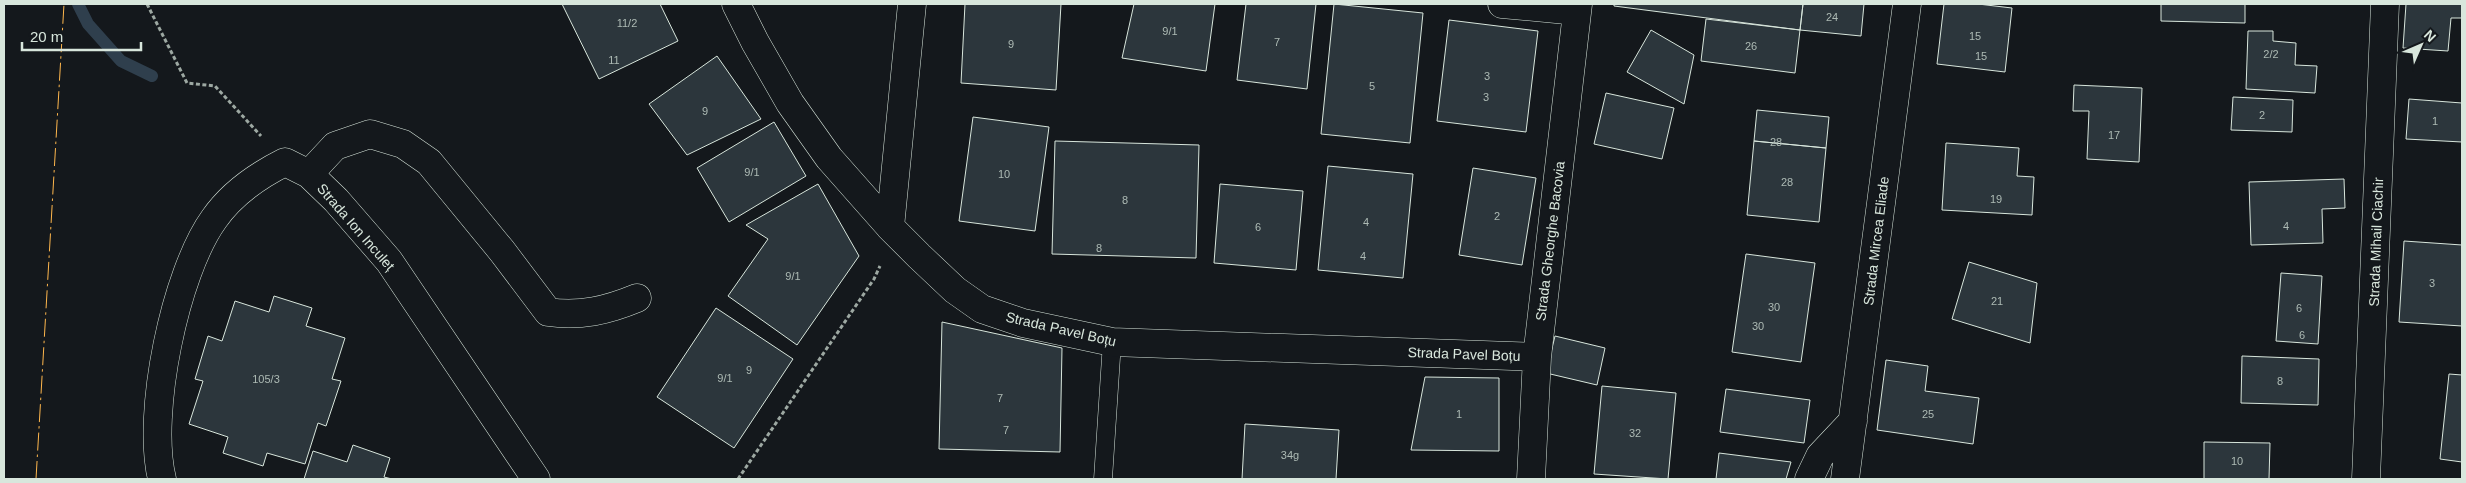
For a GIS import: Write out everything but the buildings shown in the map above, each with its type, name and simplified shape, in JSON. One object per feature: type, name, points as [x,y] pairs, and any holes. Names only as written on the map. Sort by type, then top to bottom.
[{"type":"street","name":"Strada Pavel Boțu","points":[[736,4],[790,103],[829,158],[890,227],[955,290],[982,309],[1023,323],[1112,342],[1537,357]]},
{"type":"street","points":[[890,227],[912,4]]},
{"type":"street","points":[[1502,4],[1577,8]]},
{"type":"street","name":"Strada Mircea Eliade","points":[[1846,479],[1907,4]]},
{"type":"street","name":"Strada Mihail Ciachir","points":[[2366,479],[2385,4]]},
{"type":"street","name":"Strada Gheorghe Bacovia","points":[[1531,479],[1537,357],[1577,8]]},
{"type":"street","points":[[309,174],[335,146],[370,134],[403,144],[429,162],[502,251],[548,312],[570,315],[611,308],[637,298]]},
{"type":"street","name":"Strada Ion Inculeț","points":[[284,162],[309,174],[336,200],[389,262],[536,479]]},
{"type":"street","points":[[162,479],[158,428],[161,374],[170,333],[194,257],[213,220],[231,198],[260,175],[284,162]]},
{"type":"street","points":[[1809,479],[1820,456],[1853,421]]},
{"type":"lane","points":[[1103,479],[1112,342]]},
{"type":"path","points":[[147,4],[187,84],[215,86],[284,162]]},
{"type":"path","points":[[738,479],[874,279],[886,255],[890,227]]},
{"type":"waterway","points":[[78,4],[88,24],[121,61],[152,76]]},
{"type":"power","points":[[36,479],[64,4]]}]
